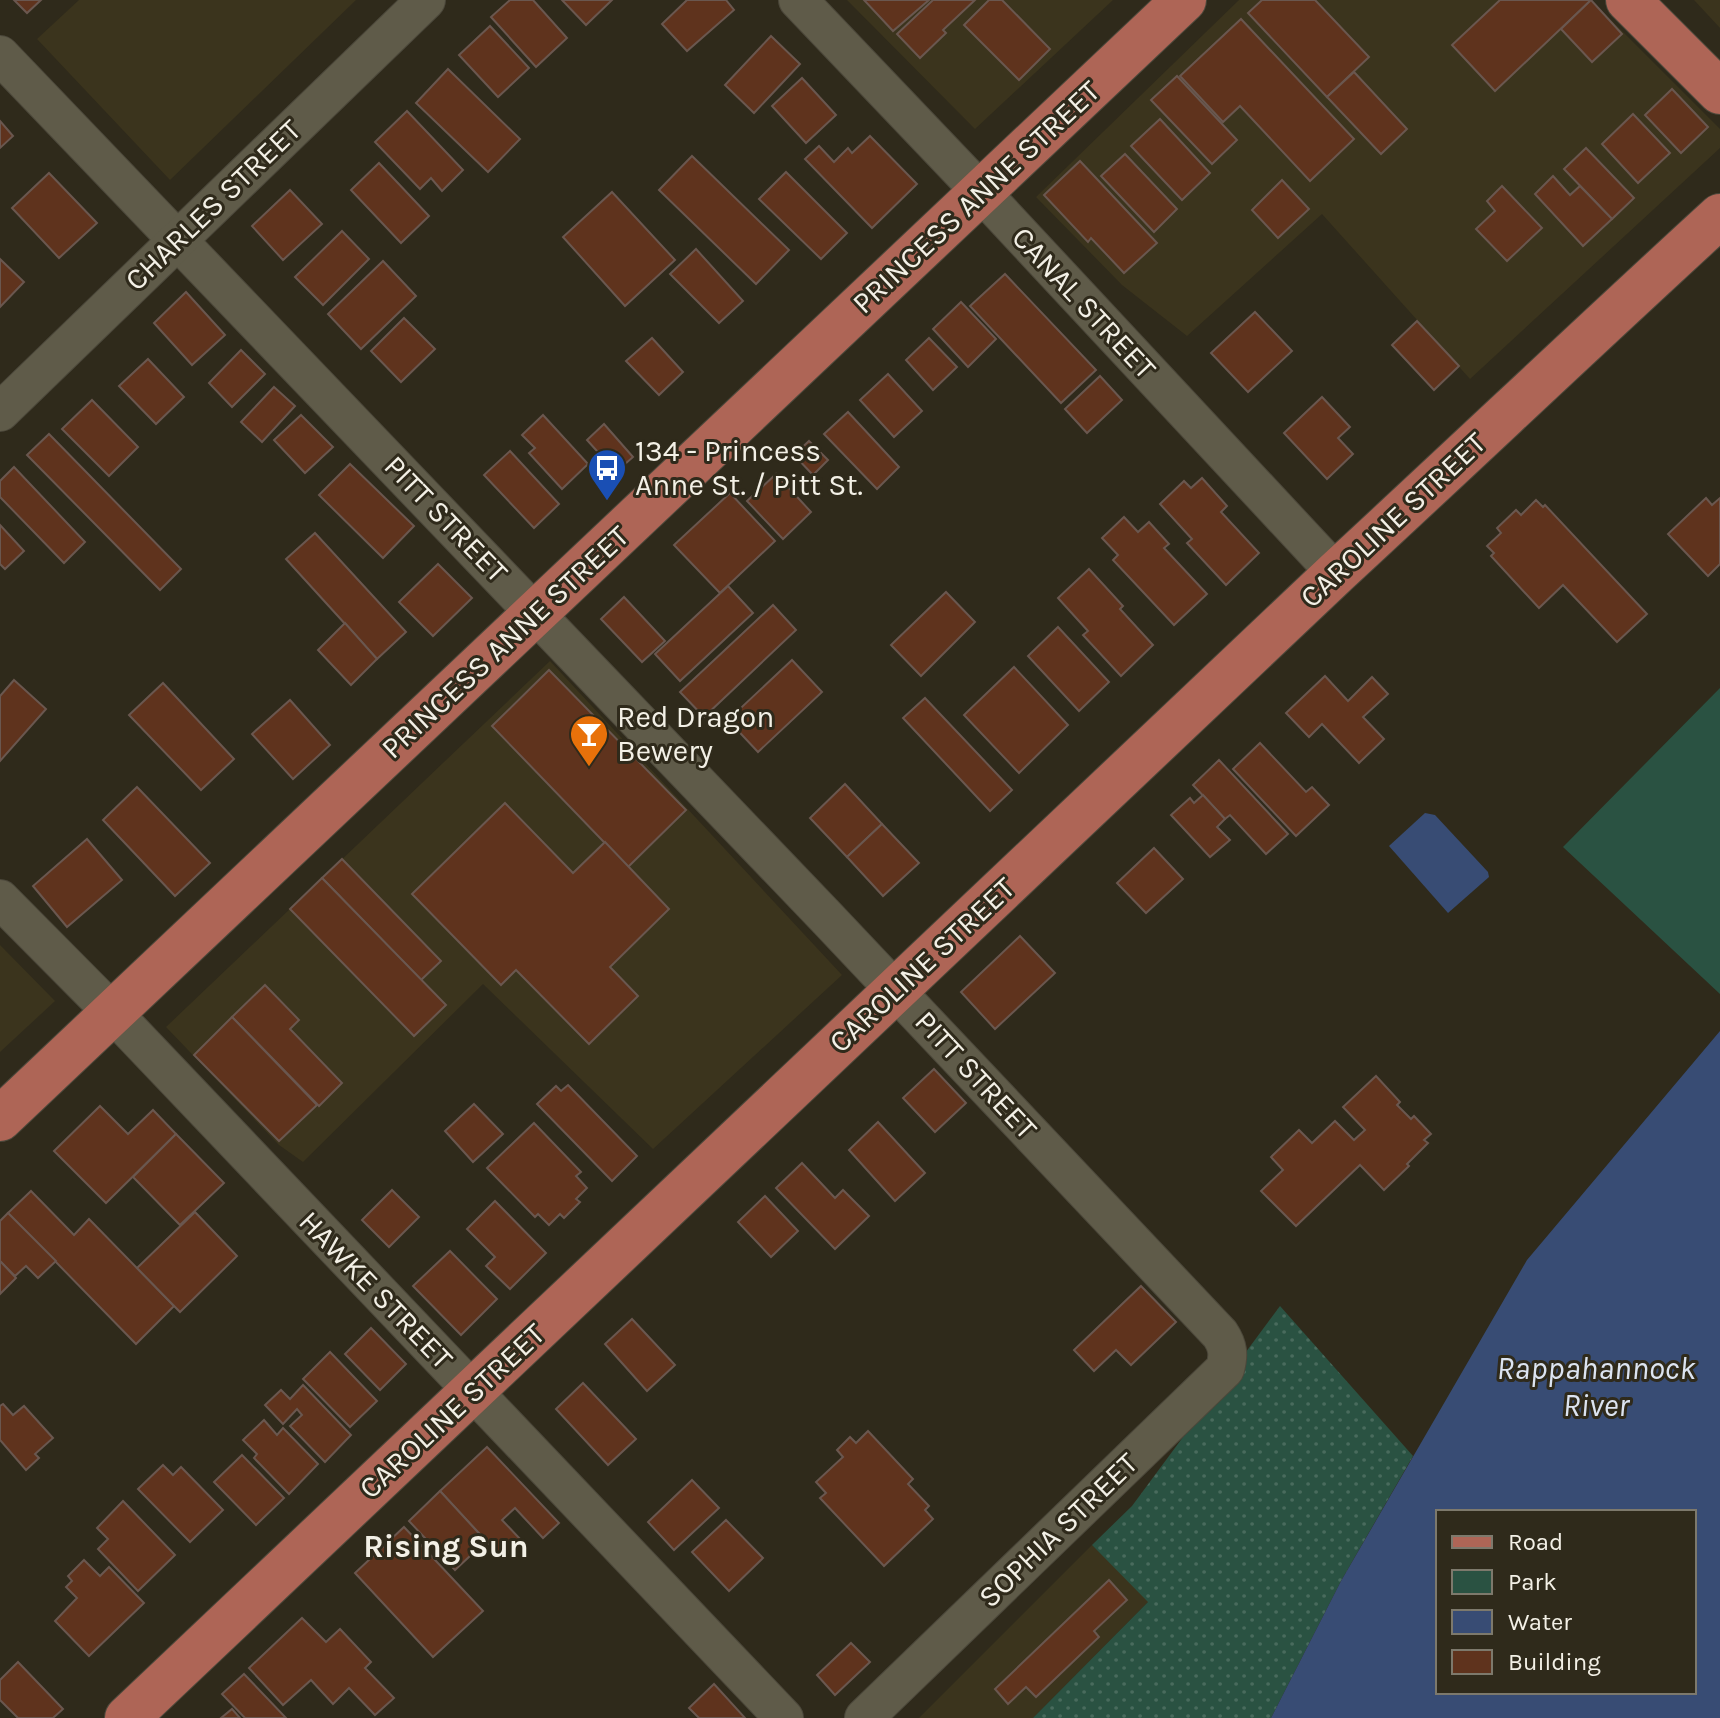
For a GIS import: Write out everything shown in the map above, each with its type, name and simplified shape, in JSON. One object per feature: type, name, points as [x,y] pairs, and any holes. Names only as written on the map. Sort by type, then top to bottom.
[{"type":"main road","name":"PRINCESS ANNE STREET","points":[[0,1119],[1184,0]]},
{"type":"main road","points":[[1628,0],[1720,92]]},
{"type":"main road","name":"CAROLINE STREET","points":[[127,1718],[1538,382],[1720,216]]},
{"type":"street","name":"CHARLES STREET","points":[[0,412],[426,0]]},
{"type":"street","name":"CANAL STREET","points":[[798,0],[1336,573]]},
{"type":"street","name":"PITT STREET","points":[[0,55],[896,990],[1220,1334]]},
{"type":"street","name":"HAWKE STREET","points":[[0,899],[112,1012],[784,1718]]},
{"type":"street","name":"SOPHIA STREET","points":[[864,1718],[1225,1369],[1227,1345],[1220,1334]]},
{"type":"shaded area","points":[[79,0],[356,0],[170,180],[37,39]]},
{"type":"shaded area","points":[[847,0],[1113,0],[975,129]]},
{"type":"shaded area","points":[[1239,0],[1591,0],[1720,129],[1720,148],[1470,379],[1322,214],[1187,336],[1122,285],[1036,197]]},
{"type":"shaded area","points":[[1694,0],[1720,0],[1720,28]]},
{"type":"shaded area","points":[[550,661],[842,975],[653,1149],[483,984],[303,1162],[279,1145],[166,1027]]},
{"type":"shaded area","points":[[0,945],[55,1001],[0,1052]]},
{"type":"shaded area","points":[[1092,1545],[1149,1601],[1033,1718],[919,1718]]},
{"type":"green space","points":[[1720,688],[1720,994],[1563,847]]},
{"type":"green space","points":[[1280,1306],[1413,1456],[1341,1581],[1271,1718],[1033,1718],[1148,1602],[1092,1545],[1132,1506]]},
{"type":"water","points":[[1425,813],[1435,815],[1488,872],[1489,877],[1448,913],[1389,846]]},
{"type":"water","name":"Rappahannock River","points":[[1720,1031],[1720,1718],[1271,1718],[1341,1581],[1527,1260]]},
{"type":"building","points":[[14,0],[41,0],[27,13]]},
{"type":"building","points":[[510,0],[533,0],[567,38],[536,67],[491,17]]},
{"type":"building","points":[[562,0],[612,0],[586,25]]},
{"type":"building","points":[[687,0],[726,0],[734,10],[687,51],[662,24]]},
{"type":"building","points":[[864,0],[929,0],[893,31]]},
{"type":"building","points":[[933,0],[975,0],[943,30],[946,33],[920,58],[897,34]]},
{"type":"building","points":[[989,0],[1002,0],[1050,49],[1019,80],[964,25]]},
{"type":"building","points":[[1262,0],[1315,0],[1369,57],[1327,97],[1248,13]]},
{"type":"building","points":[[1500,0],[1591,0],[1495,91],[1452,45]]},
{"type":"building","points":[[1591,0],[1622,34],[1592,62],[1561,29]]},
{"type":"building","points":[[1241,19],[1354,139],[1310,181],[1240,106],[1223,122],[1180,76]]},
{"type":"building","points":[[490,26],[529,68],[498,97],[459,55]]},
{"type":"building","points":[[771,36],[800,64],[754,113],[725,85]]},
{"type":"building","points":[[448,69],[520,139],[488,172],[416,103]]},
{"type":"building","points":[[1354,72],[1407,129],[1381,154],[1327,97]]},
{"type":"building","points":[[1177,76],[1237,140],[1212,164],[1151,100]]},
{"type":"building","points":[[802,78],[836,115],[806,143],[772,106]]},
{"type":"building","points":[[1672,89],[1708,127],[1681,153],[1645,115]]},
{"type":"building","points":[[407,111],[463,170],[442,191],[431,178],[420,189],[375,142]]},
{"type":"building","points":[[1633,114],[1670,153],[1638,183],[1602,144]]},
{"type":"building","points":[[1160,119],[1210,173],[1182,200],[1131,146]]},
{"type":"building","points":[[0,121],[13,136],[0,148]]},
{"type":"building","points":[[870,136],[917,184],[872,228],[805,159],[819,146],[834,162],[848,148],[852,153]]},
{"type":"building","points":[[1586,148],[1634,198],[1612,219],[1564,169]]},
{"type":"building","points":[[1125,154],[1177,209],[1154,232],[1101,176]]},
{"type":"building","points":[[692,156],[789,250],[756,284],[659,190]]},
{"type":"building","points":[[1080,161],[1157,243],[1124,273],[1091,238],[1088,242],[1044,195]]},
{"type":"building","points":[[379,163],[429,216],[401,243],[351,190]]},
{"type":"building","points":[[786,172],[847,233],[821,259],[759,199]]},
{"type":"building","points":[[49,173],[97,223],[59,258],[12,208]]},
{"type":"building","points":[[1553,176],[1570,195],[1580,186],[1612,219],[1583,246],[1535,194]]},
{"type":"building","points":[[1282,180],[1309,209],[1278,238],[1252,210]]},
{"type":"building","points":[[1502,186],[1542,228],[1507,261],[1476,229],[1495,211],[1487,201]]},
{"type":"building","points":[[290,190],[322,224],[283,260],[252,226]]},
{"type":"building","points":[[612,192],[675,260],[625,306],[563,237]]},
{"type":"building","points":[[342,231],[369,259],[323,305],[295,277]]},
{"type":"building","points":[[696,249],[743,301],[719,323],[670,274]]},
{"type":"building","points":[[0,259],[24,282],[0,307]]},
{"type":"building","points":[[383,261],[416,296],[361,349],[328,314]]},
{"type":"building","points":[[1005,274],[1096,370],[1061,403],[970,306]]},
{"type":"building","points":[[186,292],[225,335],[192,365],[154,323]]},
{"type":"building","points":[[961,302],[996,339],[968,367],[933,329]]},
{"type":"building","points":[[1255,312],[1292,351],[1248,392],[1211,353]]},
{"type":"building","points":[[404,318],[435,349],[401,382],[371,351]]},
{"type":"building","points":[[1417,321],[1459,366],[1434,390],[1392,345]]},
{"type":"building","points":[[652,338],[683,372],[659,395],[626,361]]},
{"type":"building","points":[[929,338],[957,367],[933,390],[906,360]]},
{"type":"building","points":[[241,350],[265,374],[232,407],[209,383]]},
{"type":"building","points":[[148,359],[184,397],[156,424],[119,386]]},
{"type":"building","points":[[888,374],[922,411],[894,437],[860,400]]},
{"type":"building","points":[[1100,376],[1122,400],[1087,433],[1065,409]]},
{"type":"building","points":[[274,387],[295,406],[262,442],[241,422]]},
{"type":"building","points":[[1322,397],[1350,427],[1338,438],[1353,454],[1327,479],[1284,433]]},
{"type":"building","points":[[92,400],[138,447],[109,476],[62,429]]},
{"type":"building","points":[[848,412],[899,467],[877,489],[824,434]]},
{"type":"building","points":[[301,415],[333,447],[305,473],[274,440]]},
{"type":"building","points":[[543,415],[588,464],[562,489],[529,453],[535,448],[522,435]]},
{"type":"building","points":[[604,424],[633,457],[616,472],[587,440]]},
{"type":"building","points":[[49,434],[181,569],[160,590],[27,455]]},
{"type":"building","points":[[809,441],[828,460],[813,475],[794,455]]},
{"type":"building","points":[[510,451],[559,504],[534,528],[484,475]]},
{"type":"building","points":[[350,464],[414,526],[383,558],[319,495]]},
{"type":"building","points":[[14,467],[85,542],[64,563],[0,497],[0,481]]},
{"type":"building","points":[[776,474],[811,512],[783,539],[747,501]]},
{"type":"building","points":[[1202,478],[1227,506],[1221,512],[1259,553],[1226,585],[1187,543],[1192,539],[1160,504],[1184,481],[1191,488]]},
{"type":"building","points":[[730,493],[775,541],[720,593],[674,545]]},
{"type":"building","points":[[1706,498],[1712,505],[1720,498],[1720,564],[1708,576],[1668,534]]},
{"type":"building","points":[[1536,500],[1543,507],[1545,505],[1647,614],[1617,642],[1563,585],[1539,608],[1491,556],[1494,553],[1487,546],[1501,533],[1497,528],[1516,510],[1521,515]]},
{"type":"building","points":[[1124,517],[1138,532],[1149,522],[1169,544],[1164,548],[1207,594],[1174,625],[1113,560],[1118,555],[1102,538]]},
{"type":"building","points":[[0,525],[24,551],[5,569],[0,564]]},
{"type":"building","points":[[315,533],[406,632],[377,659],[286,559]]},
{"type":"building","points":[[438,564],[472,598],[433,636],[399,602]]},
{"type":"building","points":[[1089,569],[1153,645],[1121,676],[1083,635],[1088,631],[1058,598]]},
{"type":"building","points":[[728,586],[753,613],[680,681],[655,654]]},
{"type":"building","points":[[946,592],[975,622],[921,676],[891,645]]},
{"type":"building","points":[[624,597],[665,641],[642,662],[601,619]]},
{"type":"building","points":[[773,605],[796,630],[704,717],[680,692]]},
{"type":"building","points":[[345,623],[377,659],[351,685],[318,650]]},
{"type":"building","points":[[1058,627],[1109,682],[1079,711],[1028,656]]},
{"type":"building","points":[[792,660],[822,692],[758,752],[728,720]]},
{"type":"building","points":[[1014,667],[1068,725],[1019,773],[964,715]]},
{"type":"building","name":"Red Dragon Bewery","points":[[549,670],[686,810],[628,867],[492,726]]},
{"type":"building","points":[[1325,676],[1348,701],[1372,677],[1388,694],[1363,717],[1384,739],[1359,763],[1322,724],[1309,737],[1286,713]]},
{"type":"building","points":[[14,680],[46,709],[0,761],[0,696]]},
{"type":"building","points":[[163,683],[234,759],[201,790],[129,715]]},
{"type":"building","points":[[925,698],[1012,790],[990,811],[903,718]]},
{"type":"building","points":[[290,700],[330,745],[293,779],[252,734]]},
{"type":"building","points":[[1260,743],[1306,792],[1312,787],[1329,805],[1296,836],[1233,769]]},
{"type":"building","points":[[1219,760],[1288,834],[1266,854],[1230,815],[1225,819],[1193,785]]},
{"type":"building","points":[[845,784],[882,824],[847,857],[810,818]]},
{"type":"building","points":[[137,787],[210,863],[175,896],[103,820]]},
{"type":"building","points":[[1203,795],[1225,819],[1217,827],[1230,840],[1210,857],[1171,815],[1190,798],[1194,803]]},
{"type":"building","points":[[505,803],[573,873],[605,842],[669,909],[610,967],[638,996],[589,1044],[516,970],[501,985],[412,894]]},
{"type":"building","points":[[882,824],[919,863],[883,896],[847,857]]},
{"type":"building","points":[[87,839],[122,880],[67,927],[33,886]]},
{"type":"building","points":[[1154,848],[1183,879],[1146,913],[1117,883]]},
{"type":"building","points":[[342,859],[441,961],[421,980],[322,878]]},
{"type":"building","points":[[322,878],[446,1005],[414,1036],[290,909]]},
{"type":"building","points":[[1020,936],[1055,973],[995,1029],[961,992]]},
{"type":"building","points":[[265,985],[299,1020],[290,1029],[342,1083],[319,1106],[232,1017]]},
{"type":"building","points":[[232,1017],[317,1105],[279,1141],[194,1055]]},
{"type":"building","points":[[934,1069],[966,1103],[935,1132],[903,1098]]},
{"type":"building","points":[[1376,1076],[1400,1102],[1397,1105],[1411,1119],[1414,1116],[1431,1134],[1424,1140],[1428,1143],[1384,1190],[1360,1165],[1296,1226],[1261,1191],[1283,1170],[1271,1157],[1299,1130],[1312,1143],[1335,1121],[1354,1140],[1365,1130],[1343,1107]]},
{"type":"building","points":[[568,1085],[637,1156],[612,1181],[537,1104],[556,1086],[561,1091]]},
{"type":"building","points":[[474,1104],[503,1134],[473,1162],[445,1131]]},
{"type":"building","points":[[100,1106],[128,1134],[153,1110],[176,1134],[106,1203],[54,1151]]},
{"type":"building","points":[[878,1122],[925,1173],[895,1201],[849,1150]]},
{"type":"building","points":[[534,1123],[581,1172],[576,1176],[587,1188],[576,1199],[580,1202],[564,1218],[560,1214],[549,1225],[538,1214],[535,1217],[487,1168]]},
{"type":"building","points":[[176,1134],[224,1183],[180,1225],[133,1177]]},
{"type":"building","points":[[802,1163],[835,1198],[843,1190],[869,1216],[835,1249],[776,1188]]},
{"type":"building","points":[[392,1190],[419,1217],[389,1247],[362,1220]]},
{"type":"building","points":[[31,1191],[74,1235],[89,1219],[174,1306],[136,1344],[8,1213]]},
{"type":"building","points":[[765,1196],[798,1231],[771,1257],[738,1222]]},
{"type":"building","points":[[495,1201],[546,1253],[510,1289],[486,1266],[495,1257],[467,1229]]},
{"type":"building","points":[[195,1212],[237,1256],[180,1312],[137,1268]]},
{"type":"building","points":[[8,1213],[56,1261],[38,1278],[26,1266],[15,1276],[0,1261],[0,1221]]},
{"type":"building","points":[[450,1251],[497,1299],[461,1335],[413,1286]]},
{"type":"building","points":[[0,1261],[16,1278],[0,1294]]},
{"type":"building","points":[[1141,1286],[1176,1322],[1131,1365],[1116,1350],[1094,1371],[1074,1350]]},
{"type":"building","points":[[632,1319],[675,1365],[647,1391],[605,1344]]},
{"type":"building","points":[[371,1328],[406,1364],[380,1390],[345,1354]]},
{"type":"building","points":[[330,1352],[377,1401],[350,1427],[303,1379]]},
{"type":"building","points":[[583,1383],[636,1439],[608,1465],[556,1409]]},
{"type":"building","points":[[303,1385],[351,1435],[325,1462],[290,1426],[302,1415],[297,1409],[283,1424],[265,1405],[281,1390],[290,1399]]},
{"type":"building","points":[[3,1404],[13,1415],[24,1406],[53,1438],[35,1454],[39,1458],[26,1470],[0,1440],[0,1406]]},
{"type":"building","points":[[264,1420],[277,1435],[283,1428],[318,1464],[289,1494],[254,1458],[257,1454],[243,1440]]},
{"type":"building","points":[[868,1431],[913,1479],[908,1484],[929,1506],[925,1510],[933,1519],[884,1566],[820,1498],[826,1493],[816,1482],[843,1457],[837,1450],[850,1437],[856,1443]]},
{"type":"building","points":[[487,1447],[559,1523],[543,1538],[515,1508],[502,1520],[521,1540],[502,1558],[440,1491]]},
{"type":"building","points":[[242,1455],[284,1498],[256,1525],[214,1482]]},
{"type":"building","points":[[163,1465],[173,1475],[181,1467],[223,1510],[190,1542],[138,1489]]},
{"type":"building","points":[[692,1480],[719,1508],[674,1550],[648,1522]]},
{"type":"building","points":[[440,1491],[486,1541],[455,1570],[409,1521]]},
{"type":"building","points":[[123,1501],[175,1555],[138,1591],[98,1549],[108,1539],[97,1528]]},
{"type":"building","points":[[726,1520],[763,1558],[729,1591],[692,1552]]},
{"type":"building","points":[[404,1527],[483,1611],[433,1657],[355,1573]]},
{"type":"building","points":[[84,1560],[100,1576],[109,1567],[144,1603],[89,1656],[55,1621],[77,1598],[66,1587],[72,1581],[68,1576]]},
{"type":"building","points":[[1109,1580],[1127,1600],[1094,1631],[1099,1637],[1036,1697],[1026,1687],[1008,1704],[995,1689]]},
{"type":"building","points":[[302,1618],[326,1642],[340,1629],[371,1662],[365,1668],[394,1698],[375,1715],[349,1688],[333,1704],[311,1680],[283,1705],[249,1668]]},
{"type":"building","points":[[851,1643],[870,1662],[835,1695],[817,1675]]},
{"type":"building","points":[[18,1662],[63,1709],[53,1718],[18,1718],[0,1700],[0,1680]]},
{"type":"building","points":[[244,1674],[286,1718],[245,1718],[222,1694]]},
{"type":"building","points":[[714,1684],[745,1718],[699,1718],[689,1708]]},
{"type":"building","points":[[232,1709],[240,1718],[221,1718]]},
{"type":"place","name":"134 - Princess Anne St. / Pitt St.","points":[[607,502]]},
{"type":"place","name":"Red Dragon Bewery","points":[[589,768]]},
{"type":"district","name":"Rising Sun","points":[[446,1546]]}]
